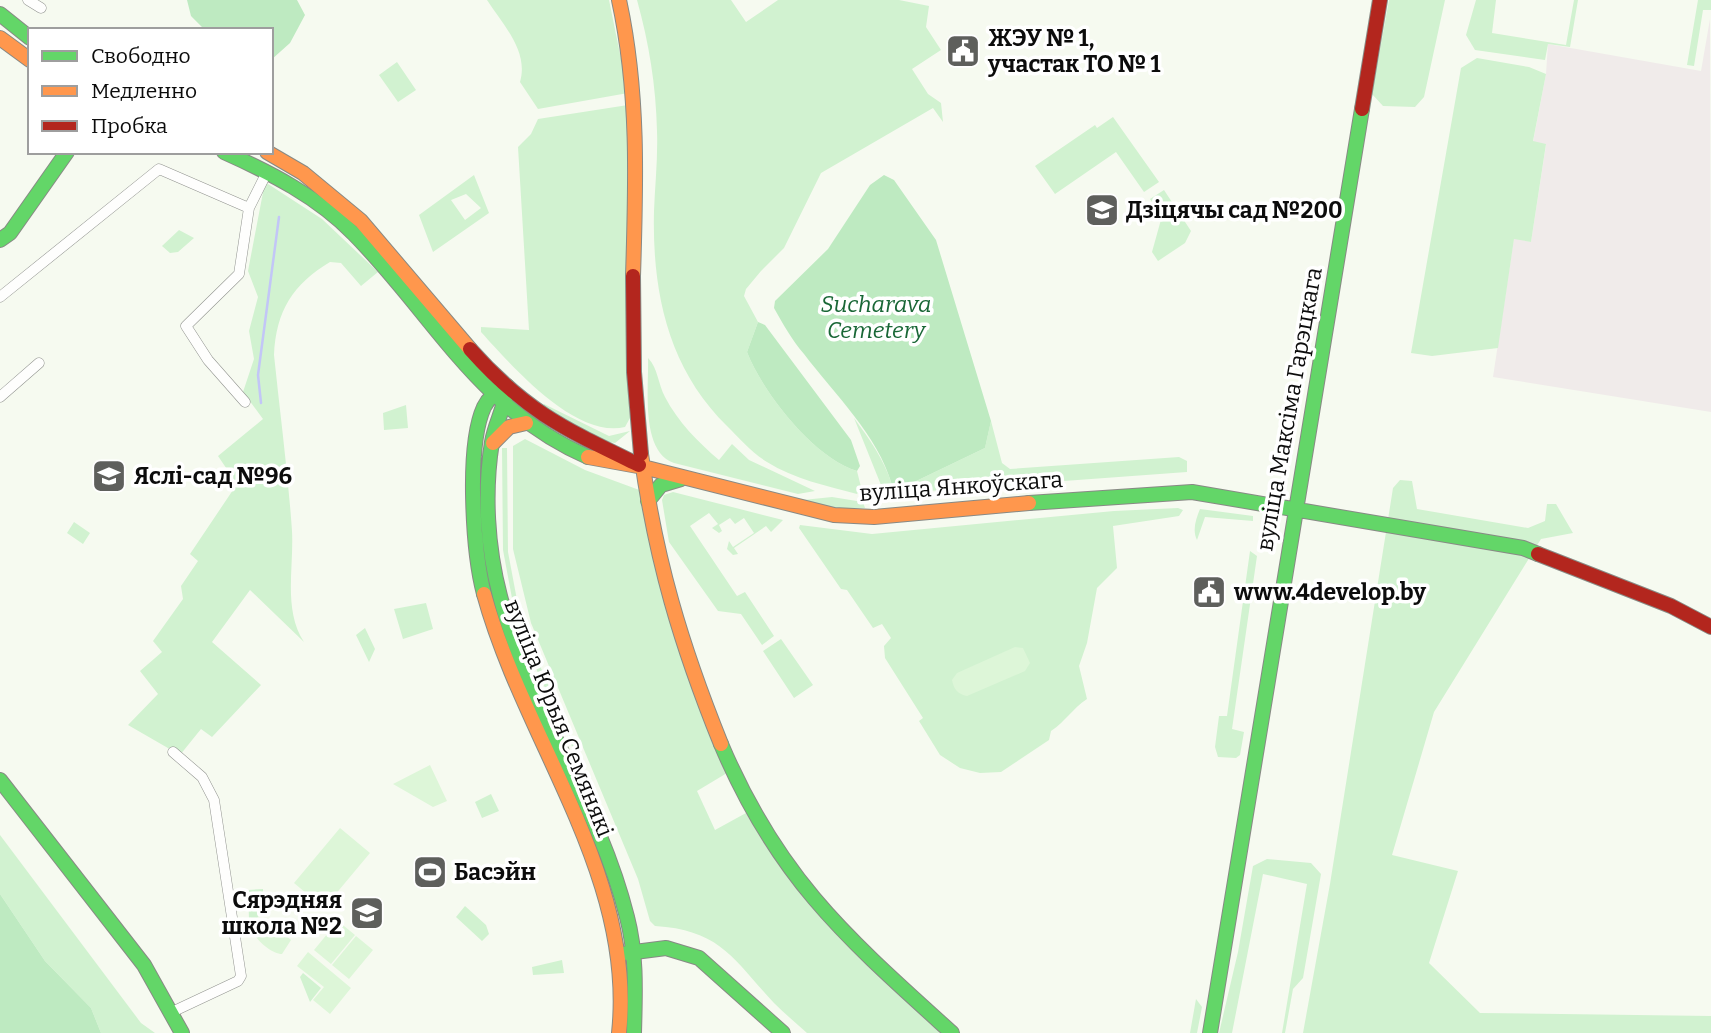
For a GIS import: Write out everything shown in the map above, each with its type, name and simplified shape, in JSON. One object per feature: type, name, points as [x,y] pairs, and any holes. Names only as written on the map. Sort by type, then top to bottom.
[{"type":"main road","points":[[619,0],[633,63],[635,98],[637,186],[633,335],[643,467],[648,501],[681,640],[725,756],[777,854],[828,919],[951,1033]]},
{"type":"main road","name":"вуліца Максіма Гарэцкага","points":[[1210,1033],[1380,0]]},
{"type":"main road","points":[[0,14],[28,36]]},
{"type":"main road","points":[[0,38],[28,59]]},
{"type":"main road","points":[[0,240],[10,233],[66,154]]},
{"type":"main road","points":[[228,154],[307,195],[352,232],[385,266],[503,406],[563,445],[611,466],[643,467]]},
{"type":"main road","points":[[270,154],[298,170],[358,214],[387,245],[484,365],[507,386],[558,427],[643,467]]},
{"type":"main road","points":[[491,395],[507,386]]},
{"type":"main road","name":"вуліца Юрыя Семянякі","points":[[507,386],[491,447],[490,522],[501,600],[524,665],[609,860],[627,915],[619,1033]]},
{"type":"main road","name":"вуліца Юрыя Семянякі","points":[[491,395],[480,418],[476,446],[475,523],[482,583],[505,659],[601,883],[626,953],[634,1033]]},
{"type":"main road","points":[[491,447],[509,427],[526,423]]},
{"type":"main road","points":[[610,450],[632,443],[640,431]]},
{"type":"main road","name":"вуліца Янкоўскага","points":[[643,467],[789,506],[834,515],[874,517],[1120,495],[1192,492],[1295,507],[1523,548],[1671,606],[1711,626]]},
{"type":"main road","points":[[648,501],[661,485],[682,478]]},
{"type":"main road","points":[[0,780],[137,953],[182,1033]]},
{"type":"main road","points":[[626,953],[666,948],[699,958],[783,1033]]},
{"type":"street","points":[[28,0],[41,8]]},
{"type":"street","points":[[0,298],[159,169],[249,208]]},
{"type":"street","points":[[245,402],[186,326],[239,274],[249,208],[267,173]]},
{"type":"street","points":[[0,397],[39,362]]},
{"type":"street","points":[[172,1012],[238,981],[241,976],[214,800],[202,777],[173,752]]},
{"type":"shaded area","points":[[1710,19],[1711,412],[1493,377],[1514,238],[1531,242],[1546,145],[1533,142],[1546,74],[1548,44],[1701,71]]},
{"type":"green space","points":[[187,0],[297,0],[305,15],[290,43],[273,58],[273,28],[203,28],[191,16]]},
{"type":"green space","points":[[487,0],[609,0],[628,93],[538,109],[520,82],[522,71],[518,49]]},
{"type":"green space","points":[[637,0],[731,0],[746,22],[778,0],[899,0],[929,6],[926,27],[941,50],[912,69],[928,94],[941,103],[943,122],[933,108],[821,173],[784,248],[746,289],[744,296],[758,322],[747,352],[765,386],[792,422],[824,453],[857,471],[861,487],[857,494],[799,477],[777,468],[756,454],[707,403],[677,354],[668,327],[656,271],[655,98]]},
{"type":"green space","points":[[1389,0],[1445,0],[1424,97],[1415,107],[1383,106],[1372,94]]},
{"type":"green space","points":[[1476,0],[1496,0],[1492,33],[1566,45],[1574,0],[1578,0],[1570,47],[1548,44],[1545,60],[1475,50],[1466,35]]},
{"type":"green space","points":[[1698,0],[1711,0],[1711,10],[1703,10],[1694,66],[1687,65]]},
{"type":"green space","points":[[1477,58],[1529,67],[1546,74],[1533,141],[1546,144],[1531,242],[1514,239],[1498,348],[1432,356],[1411,353],[1461,68]]},
{"type":"green space","points":[[397,62],[416,90],[398,102],[379,75]]},
{"type":"green space","points":[[628,105],[626,360],[630,418],[625,427],[606,428],[586,422],[546,397],[481,332],[481,327],[529,330],[518,147],[531,134],[538,119]]},
{"type":"green space","points":[[1113,117],[1159,182],[1144,192],[1116,152],[1055,194],[1035,166],[1095,125],[1097,128]]},
{"type":"green space","points":[[474,175],[489,213],[433,252],[419,215]],"holes":[[[466,194],[481,208],[465,220],[451,200]]]},
{"type":"green space","name":"Sucharava Cemetery","points":[[884,175],[894,180],[936,240],[991,421],[985,448],[910,484],[892,485],[877,449],[866,432],[796,343],[774,308],[775,301],[828,249],[870,185]]},
{"type":"green space","points":[[265,182],[322,219],[378,272],[361,286],[341,263],[330,262],[297,289],[283,312],[275,339],[274,355],[292,531],[292,603],[298,630],[304,642],[250,590],[212,642],[261,685],[212,737],[201,729],[180,755],[128,725],[158,694],[140,671],[162,652],[153,641],[183,599],[181,586],[198,561],[190,554],[237,484],[218,456],[263,419],[243,392],[254,359],[249,331],[258,297],[248,271]]},
{"type":"green space","points":[[1164,190],[1191,231],[1185,243],[1158,261],[1152,252],[1162,216],[1150,199]]},
{"type":"green space","points":[[179,230],[194,238],[178,252],[170,253],[162,246]]},
{"type":"green space","points":[[758,322],[765,325],[851,440],[860,466],[857,471],[824,453],[792,422],[765,386],[747,352]]},
{"type":"green space","points":[[648,358],[676,415],[696,439],[719,460],[732,444],[749,460],[815,491],[798,494],[674,463],[663,456],[651,432]]},
{"type":"green space","points":[[544,404],[609,436],[630,431],[615,443],[604,441],[541,409]]},
{"type":"green space","points":[[406,405],[408,428],[384,430],[383,413]]},
{"type":"green space","points":[[854,418],[881,458],[892,485],[910,484],[985,448],[991,421],[1002,463],[1010,469],[1179,457],[1187,461],[1187,472],[887,494]]},
{"type":"green space","points":[[525,439],[585,470],[642,491],[727,773],[697,791],[715,830],[746,813],[767,848],[944,1033],[807,1033],[774,1003],[724,950],[696,934],[655,926],[650,921],[638,879],[531,623],[513,549],[513,446]]},
{"type":"green space","points":[[502,448],[507,448],[508,552],[517,600],[532,647],[606,820],[528,651],[514,609],[503,550]]},
{"type":"green space","points":[[482,449],[484,522],[534,705],[602,861],[623,925],[499,622],[485,561]]},
{"type":"green space","points":[[1400,480],[1412,481],[1417,509],[1528,528],[1545,521],[1547,504],[1556,504],[1573,533],[1541,539],[1434,712],[1392,855],[1458,871],[1429,963],[1480,1013],[1711,1016],[1711,1033],[1303,1033],[1330,884],[1393,488]]},
{"type":"green space","points":[[673,492],[783,520],[771,532],[766,526],[734,548],[738,554],[733,555],[727,549],[729,541],[733,547],[754,533],[744,518],[735,524],[730,518],[719,525],[722,531],[719,533],[712,528],[718,524],[709,513],[690,526],[737,596],[745,592],[774,636],[762,645],[741,614],[718,611],[669,542],[662,500],[664,495]]},
{"type":"green space","points":[[832,497],[863,502],[865,508],[829,508],[803,500]]},
{"type":"green space","points":[[1200,509],[1253,516],[1253,521],[1205,517],[1197,540],[1195,528]]},
{"type":"green space","points":[[1183,510],[1179,516],[1113,526],[1117,568],[1097,588],[1087,643],[1079,666],[1087,699],[1051,731],[1049,740],[1001,772],[980,773],[960,768],[940,755],[919,721],[923,718],[885,658],[884,646],[891,638],[882,624],[873,628],[847,590],[841,589],[799,528],[800,525],[872,534],[1114,511]]},
{"type":"green space","points":[[74,522],[90,533],[83,544],[67,533]]},
{"type":"green space","points":[[1250,551],[1257,556],[1232,729],[1244,732],[1240,755],[1236,758],[1218,757],[1215,747],[1219,716],[1227,716]]},
{"type":"green space","points":[[426,603],[433,629],[403,639],[394,609]]},
{"type":"green space","points":[[365,628],[375,649],[369,662],[356,635]]},
{"type":"green space","points":[[781,639],[813,685],[794,698],[763,651]]},
{"type":"green space","points":[[1015,647],[1023,648],[1030,663],[1025,671],[967,696],[955,689],[952,680],[957,673]]},
{"type":"green space","points":[[430,765],[447,801],[433,807],[393,784]]},
{"type":"green space","points":[[491,794],[499,811],[482,818],[475,802]]},
{"type":"green space","points":[[340,828],[370,853],[324,908],[294,883]]},
{"type":"green space","points":[[0,835],[141,1023],[155,1033],[101,1033],[91,1008],[45,961],[0,894]]},
{"type":"green space","points":[[1267,859],[1311,863],[1321,874],[1303,978],[1293,989],[1285,1033],[1282,1033],[1307,884],[1263,874],[1232,1033],[1219,1033],[1238,952],[1253,866]]},
{"type":"green space","points":[[263,889],[263,911],[257,918],[249,919],[248,890]]},
{"type":"green space","points":[[0,894],[45,961],[91,1008],[101,1033],[0,1033]]},
{"type":"green space","points":[[465,906],[486,925],[489,934],[482,941],[456,917]]},
{"type":"green space","points":[[260,919],[267,919],[291,940],[282,954],[269,949],[253,933],[252,929]]},
{"type":"green space","points":[[338,921],[355,935],[331,964],[314,950]]},
{"type":"green space","points":[[356,936],[373,950],[349,979],[332,965]]},
{"type":"green space","points":[[308,952],[351,988],[330,1014],[313,1000],[324,987],[297,966]]},
{"type":"green space","points":[[562,960],[564,973],[533,975],[532,967]]},
{"type":"green space","points":[[303,973],[321,988],[310,1002],[300,977]]},
{"type":"green space","points":[[1196,999],[1202,1007],[1197,1033],[1190,1033]]},
{"type":"waterway","points":[[261,403],[258,375],[279,217]]},
{"type":"traffic: fast","points":[[0,14],[28,36]]},
{"type":"traffic: fast","points":[[1210,1033],[1362,109]]},
{"type":"traffic: fast","points":[[0,240],[10,233],[66,154]]},
{"type":"traffic: fast","points":[[228,154],[293,187],[340,221],[383,265],[487,387],[516,413],[550,437],[588,457]]},
{"type":"traffic: fast","points":[[484,594],[474,527],[475,447],[484,407],[493,395],[507,386],[492,442],[488,480],[492,558],[500,596],[528,678],[582,795],[615,875],[632,946],[635,975],[634,1033]]},
{"type":"traffic: fast","points":[[648,501],[661,485],[681,479]]},
{"type":"traffic: fast","points":[[1029,503],[1192,492],[1523,548],[1538,554]]},
{"type":"traffic: fast","points":[[721,744],[766,833],[818,904],[880,967],[952,1033]]},
{"type":"traffic: fast","points":[[0,780],[144,965],[182,1033]]},
{"type":"traffic: fast","points":[[627,953],[666,948],[699,958],[783,1033]]},
{"type":"traffic: slow","points":[[619,0],[630,69],[635,138],[633,276]]},
{"type":"traffic: slow","points":[[0,38],[28,59]]},
{"type":"traffic: slow","points":[[270,154],[303,173],[361,221],[470,349]]},
{"type":"traffic: slow","points":[[493,443],[509,427],[526,423]]},
{"type":"traffic: slow","points":[[641,454],[662,567],[682,637],[721,744]]},
{"type":"traffic: slow","points":[[588,457],[643,467],[834,515],[874,517],[1029,503]]},
{"type":"traffic: slow","points":[[484,594],[502,649],[573,809],[611,918],[620,975],[619,1033]]},
{"type":"traffic: jam","points":[[1362,109],[1380,0]]},
{"type":"traffic: jam","points":[[633,276],[634,372],[641,454]]},
{"type":"traffic: jam","points":[[470,349],[490,371],[529,404],[589,441],[639,465]]},
{"type":"traffic: jam","points":[[1538,554],[1671,606],[1711,627]]},
{"type":"place","name":"ЖЭУ № 1, участак ТО № 1","points":[[963,51]]},
{"type":"place","name":"Дзіцячы сад №200","points":[[1102,210]]},
{"type":"place","name":"Яслі-сад №96","points":[[109,476]]},
{"type":"place","name":"www.4develop.by","points":[[1209,592]]},
{"type":"place","name":"Басэйн","points":[[430,872]]},
{"type":"place","name":"Сярэдняя школа №2","points":[[367,913]]}]
